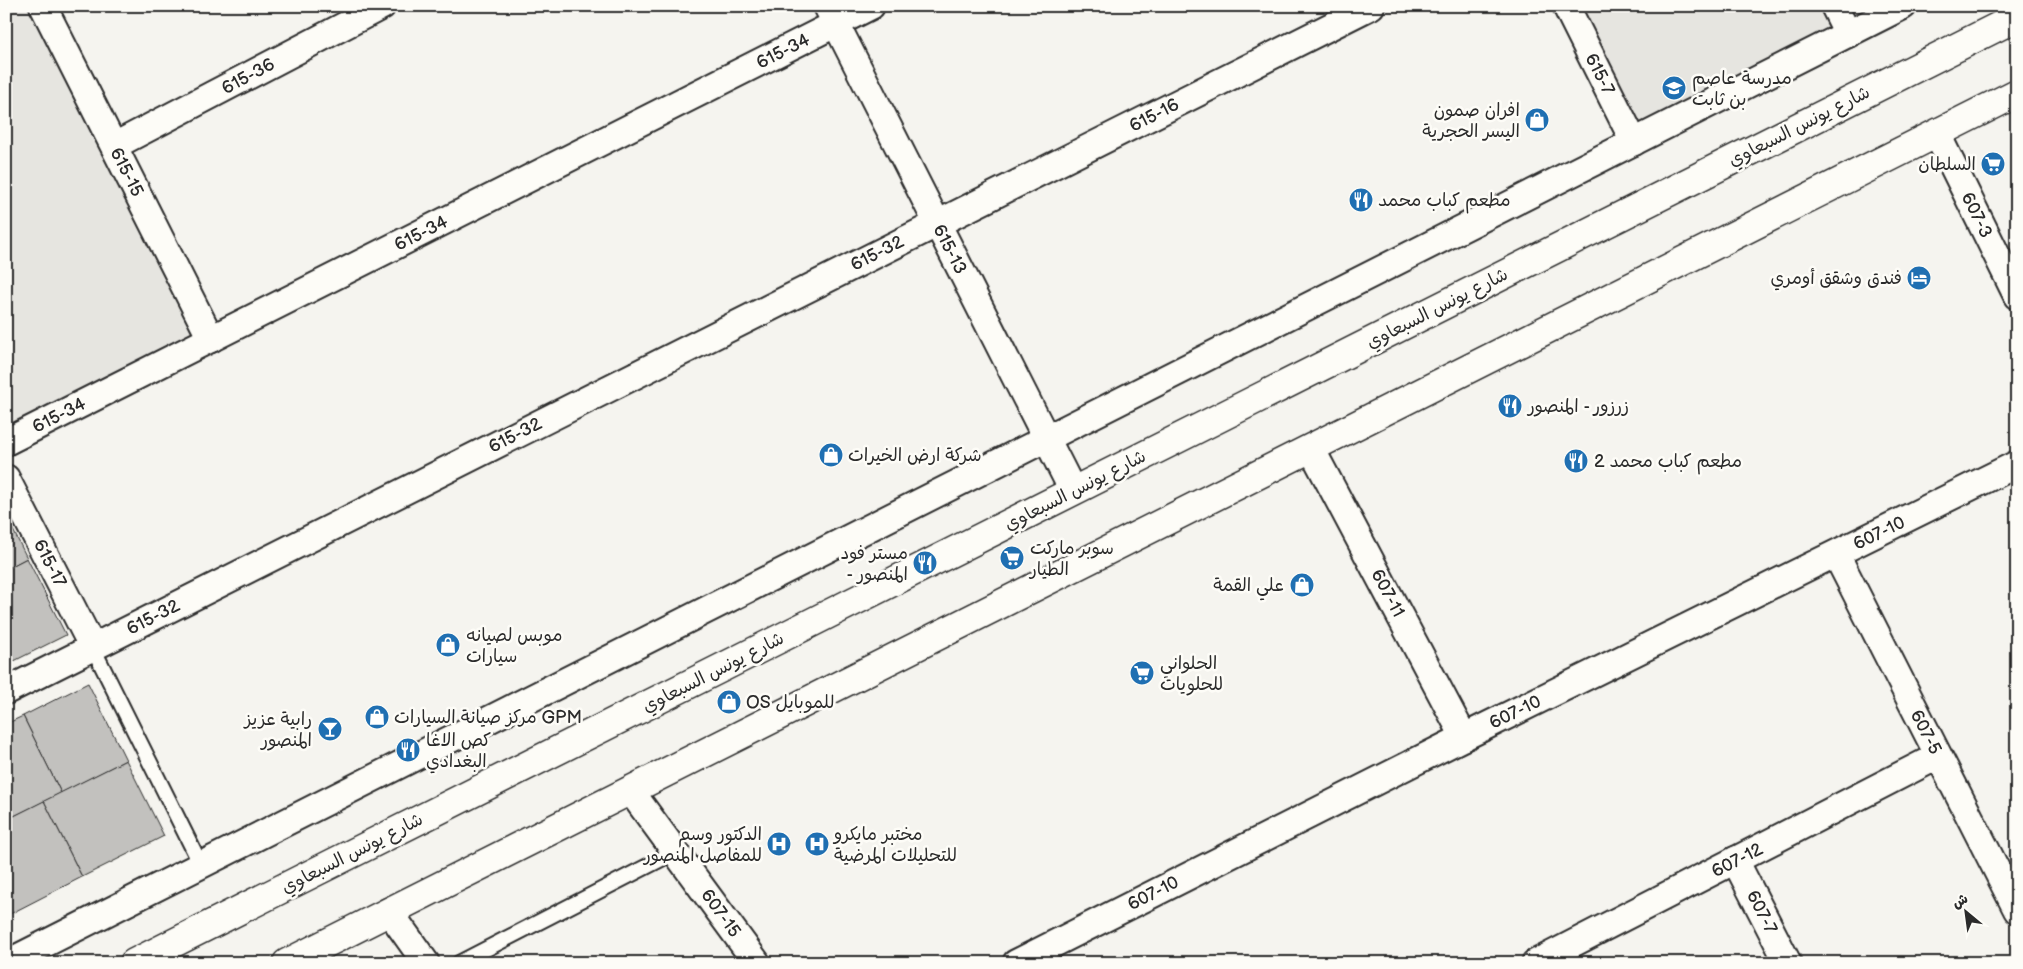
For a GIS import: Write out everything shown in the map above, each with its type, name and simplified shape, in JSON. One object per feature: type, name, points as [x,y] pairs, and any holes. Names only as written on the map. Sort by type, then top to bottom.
[{"type":"main road","name":"شارع يونس السبعاوي","points":[[134,963],[2017,17]]},
{"type":"main road","points":[[287,963],[2017,93]]},
{"type":"street","name":"615-15","points":[[43,6],[211,339]]},
{"type":"street","name":"615-36","points":[[114,146],[382,6]]},
{"type":"street","name":"615-34","points":[[6,442],[211,339],[831,15],[871,6]]},
{"type":"street","name":"615-16","points":[[937,223],[1371,6]]},
{"type":"street","name":"615-7","points":[[1566,6],[1634,142]]},
{"type":"street","points":[[1834,6],[1848,34]]},
{"type":"street","points":[[7,963],[1903,6]]},
{"type":"street","name":"615-13","points":[[831,15],[1073,491]]},
{"type":"street","name":"607-3","points":[[1937,134],[2017,296]]},
{"type":"street","name":"615-32","points":[[6,691],[937,223]]},
{"type":"street","name":"607-11","points":[[1311,448],[1464,737]]},
{"type":"street","name":"607-10","points":[[1016,963],[1464,737],[2017,464]]},
{"type":"street","name":"615-17","points":[[6,478],[93,648]]},
{"type":"street","name":"607-5","points":[[1836,554],[2017,910]]},
{"type":"street","name":"607-12","points":[[1535,963],[1938,756]]},
{"type":"street","name":"607-15","points":[[630,790],[758,963]]},
{"type":"street","name":"607-7","points":[[1735,860],[1788,963]]},
{"type":"street","points":[[389,911],[426,963]]},
{"type":"lane","points":[[93,648],[201,865]]},
{"type":"lane","points":[[459,963],[676,852]]},
{"type":"shaded area","points":[[6,6],[32,6],[195,331],[6,427]]},
{"type":"shaded area","name":"مدرسة عاصم بن ثابت","points":[[1565,6],[1834,6],[1848,34],[1634,142]]},
{"type":"building","points":[[6,516],[27,558],[6,569]]},
{"type":"building","points":[[27,558],[66,635],[6,665],[6,569]]},
{"type":"building","points":[[88,683],[126,760],[61,793],[23,716]]},
{"type":"building","points":[[23,716],[61,793],[6,820],[6,724]]},
{"type":"building","points":[[126,760],[164,836],[82,877],[44,801]]},
{"type":"building","points":[[44,801],[82,877],[10,914],[6,907],[6,820]]},
{"type":"place","name":"مدرسة عاصم بن ثابت","points":[[1674,88]]},
{"type":"place","name":"افران صمون اليسر الحجرية","points":[[1537,120]]},
{"type":"place","name":"السلطان","points":[[1993,164]]},
{"type":"place","name":"مطعم كباب محمد","points":[[1361,200]]},
{"type":"place","name":"فندق وشقق أومري","points":[[1919,278]]},
{"type":"place","name":"زرزور - المنصور","points":[[1510,406]]},
{"type":"place","name":"شركة ارض الخيرات","points":[[831,455]]},
{"type":"place","name":"مطعم كباب محمد 2","points":[[1576,461]]},
{"type":"place","name":"سوبر ماركت الطيار","points":[[1012,558]]},
{"type":"place","name":"مستر فود - المنصور","points":[[925,563]]},
{"type":"place","name":"علي القمة","points":[[1302,585]]},
{"type":"place","name":"موبس لصيانه سيارات","points":[[448,645]]},
{"type":"place","name":"الحلواني للحلويات","points":[[1142,673]]},
{"type":"place","name":"OS للموبايل","points":[[729,702]]},
{"type":"place","name":"مركز صيانة السيارات GPM","points":[[377,717]]},
{"type":"place","name":"رابية عزيز المنصور","points":[[330,729]]},
{"type":"place","name":"كص الاغا البغدادي","points":[[408,750]]},
{"type":"place","name":"الدكتور وسم للمفاصل المنصور","points":[[779,844]]},
{"type":"place","name":"مختبر مايكرو للتحليلات المرضية","points":[[817,844]]}]
